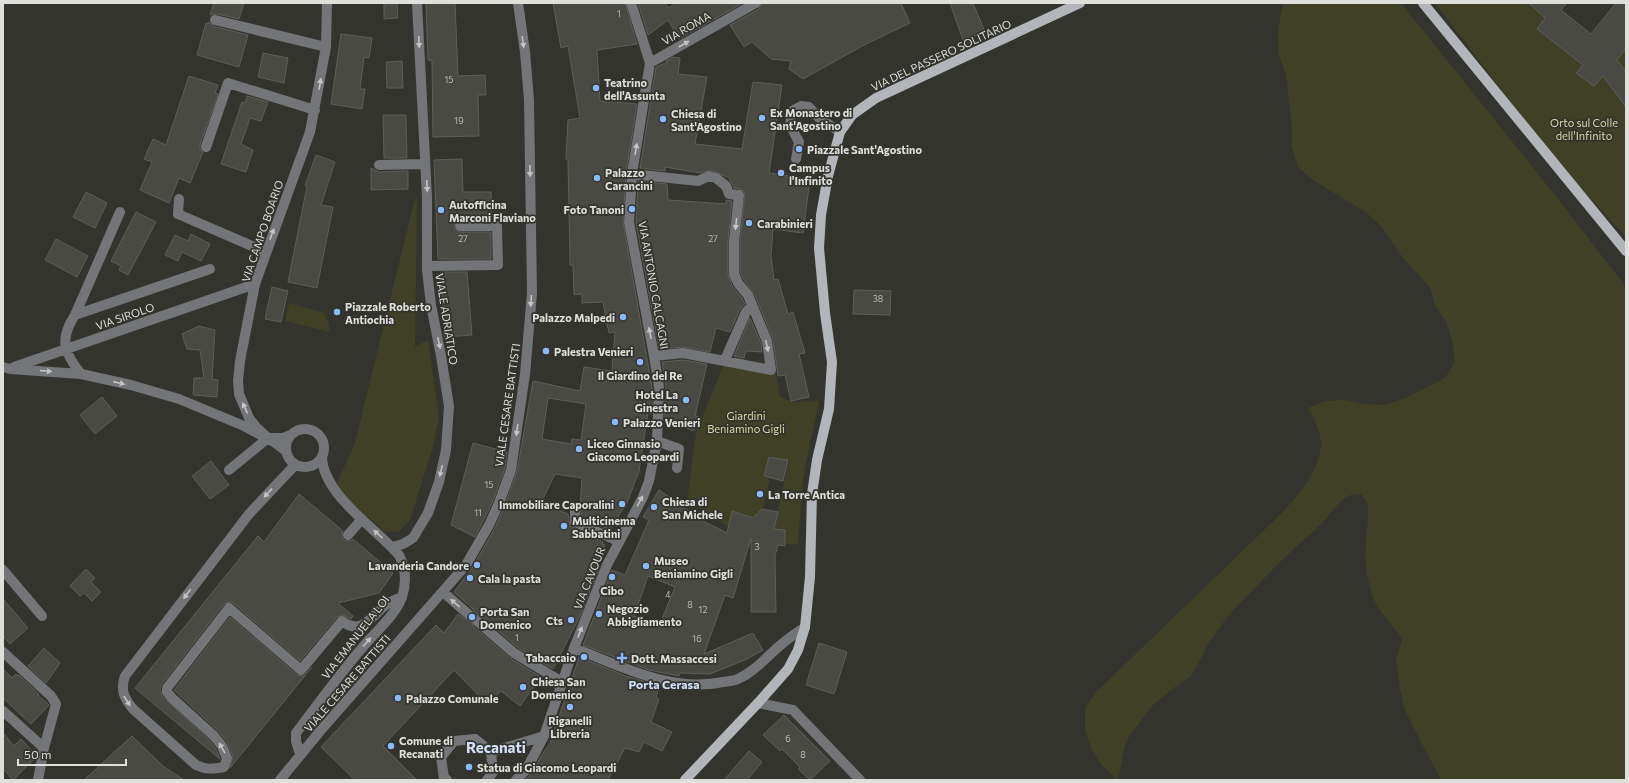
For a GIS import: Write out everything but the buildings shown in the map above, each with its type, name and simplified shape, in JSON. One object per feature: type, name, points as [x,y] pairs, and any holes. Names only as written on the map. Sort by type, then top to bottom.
[{"type":"main road","name":"VIA DEL PASSERO SOLITARIO","points":[[685,780],[788,669],[798,650],[805,627],[810,577],[812,494],[829,409],[832,362],[825,313],[819,248],[821,215],[828,176],[840,132],[852,115],[876,98],[1080,3]]},
{"type":"main road","points":[[1423,3],[1626,251]]},
{"type":"street","name":"VIA CAMPO BOARIO","points":[[268,438],[249,418],[239,394],[238,381],[240,361],[255,284],[310,132],[326,47],[327,3]]},
{"type":"street","name":"VIALE ADRIATICO","points":[[393,548],[413,538],[428,512],[439,482],[446,450],[448,406],[441,356],[431,305],[427,266],[427,197],[417,3]]},
{"type":"street","name":"VIALE CESARE BATTISTI","points":[[280,780],[300,754],[466,564],[489,525],[511,470],[525,374],[532,293],[529,100],[525,52],[518,3]]},
{"type":"street","points":[[631,3],[650,63]]},
{"type":"street","name":"VIA ROMA","points":[[650,63],[754,3]]},
{"type":"street","points":[[215,20],[326,47]]},
{"type":"street","name":"VIA ANTONIO CALCAGNI","points":[[650,63],[632,174],[629,222],[659,387],[657,441]]},
{"type":"street","points":[[206,147],[228,83],[315,110]]},
{"type":"street","points":[[796,159],[799,142],[790,125],[792,111],[801,106],[809,107],[819,118],[840,132]]},
{"type":"street","points":[[379,165],[425,164]]},
{"type":"street","points":[[632,174],[698,181],[709,176],[716,178],[726,186],[729,194],[739,195],[734,241],[734,274],[738,283],[748,295],[766,341],[771,370],[726,360],[683,353],[654,356]]},
{"type":"street","points":[[179,198],[178,214],[266,252]]},
{"type":"street","points":[[81,374],[72,363],[66,348],[65,339],[67,326],[75,315],[120,212]]},
{"type":"street","points":[[427,266],[498,265],[497,226],[460,226]]},
{"type":"street","points":[[75,315],[210,270]]},
{"type":"street","name":"VIA SIROLO","points":[[5,369],[255,284]]},
{"type":"street","points":[[726,360],[746,312],[752,306]]},
{"type":"street","points":[[5,369],[81,374],[131,385],[179,399],[244,426],[268,438],[286,451],[291,461],[295,465],[310,467],[319,462],[324,452],[324,441],[317,432],[300,429],[283,438],[268,438],[229,470]]},
{"type":"street","points":[[286,451],[287,440],[290,435]]},
{"type":"street","points":[[657,441],[679,449],[676,468]]},
{"type":"street","name":"VIA CAVOUR","points":[[516,780],[526,770],[544,736],[574,648],[607,565],[618,541],[643,496],[649,481],[657,441]]},
{"type":"street","name":"VIA EMANUELA LOI","points":[[322,457],[322,464],[329,482]]},
{"type":"street","points":[[295,465],[249,514],[125,676],[122,684],[122,693],[126,701],[196,765],[204,769],[211,770],[224,767],[227,758],[222,746],[172,698],[167,692],[167,688],[229,608],[301,670],[342,621],[347,626],[357,626],[367,623],[387,604],[402,597]]},
{"type":"street","name":"VIA EMANUELA LOI","points":[[300,754],[296,741],[296,733],[362,648],[393,611],[402,597],[406,574],[404,565],[399,555],[393,548],[362,519],[320,473],[310,467]]},
{"type":"street","points":[[575,517],[618,541]]},
{"type":"street","points":[[348,535],[362,519]]},
{"type":"street","points":[[3,570],[42,616]]},
{"type":"street","points":[[442,592],[468,614]]},
{"type":"street","points":[[477,621],[514,653],[562,682]]},
{"type":"street","points":[[574,648],[642,674],[691,685],[711,685],[738,679],[759,665],[783,642],[805,627]]},
{"type":"street","points":[[3,652],[51,696],[56,704],[44,748],[38,780]]},
{"type":"street","points":[[758,703],[793,710],[860,780]]},
{"type":"street","points":[[3,711],[44,748]]},
{"type":"street","points":[[491,752],[544,736]]},
{"type":"street","points":[[444,779],[441,757],[454,741],[475,739],[491,752],[493,772],[487,780]]},
{"type":"green space","points":[[1284,3],[1401,3],[1555,195],[1626,287],[1626,780],[1441,780],[1406,713],[1400,690],[1396,659],[1402,640],[1380,611],[1373,598],[1369,585],[1366,554],[1368,511],[1366,501],[1361,494],[1351,495],[1342,500],[1320,525],[1280,562],[1227,617],[1207,646],[1190,677],[1172,689],[1154,704],[1130,735],[1125,746],[1118,779],[1102,766],[1091,748],[1085,729],[1085,709],[1095,693],[1284,511],[1308,481],[1317,464],[1321,440],[1315,421],[1308,408],[1325,401],[1345,400],[1365,404],[1385,405],[1408,397],[1445,378],[1455,362],[1452,340],[1446,322],[1435,305],[1430,287],[1403,258],[1381,226],[1367,213],[1313,180],[1298,167],[1292,147],[1292,127],[1286,75],[1279,55],[1278,34],[1281,11]]},
{"type":"green space","name":"Orto sul Colle dell'Infinito","points":[[1435,3],[1529,3],[1535,9],[1537,6],[1547,15],[1537,29],[1580,62],[1582,67],[1576,74],[1594,86],[1603,76],[1626,107],[1626,237],[1556,161]]},
{"type":"green space","points":[[1626,48],[1626,72],[1617,60]]},
{"type":"green space","points":[[417,196],[415,347],[428,340],[439,418],[432,450],[410,520],[398,532],[384,531],[335,487],[355,443],[413,206]]},
{"type":"green space","points":[[289,303],[324,313],[329,324],[329,332],[285,321]]},
{"type":"green space","name":"Giardini Beniamino Gigli","points":[[724,364],[776,373],[780,397],[793,402],[819,401],[803,478],[798,544],[785,544],[785,530],[774,529],[789,460],[769,456],[763,477],[770,479],[763,508],[753,518],[732,511],[728,527],[687,502],[696,432]]},
{"type":"place","name":"Teatrino dell'Assunta","points":[[596,88]]},
{"type":"place","name":"Ex Monastero di Sant'Agostino","points":[[762,118]]},
{"type":"place","name":"Chiesa di Sant'Agostino","points":[[663,119]]},
{"type":"place","name":"Piazzale Sant'Agostino","points":[[799,149]]},
{"type":"place","name":"Campus l'Infinito","points":[[781,173]]},
{"type":"place","name":"Palazzo Carancini","points":[[597,178]]},
{"type":"place","name":"Foto Tanoni","points":[[632,209]]},
{"type":"place","name":"Autofficina Marconi Flaviano","points":[[441,210]]},
{"type":"place","name":"Carabinieri","points":[[749,223]]},
{"type":"place","name":"Piazzale Roberto Antiochia","points":[[337,312]]},
{"type":"place","name":"Palazzo Malpedi","points":[[623,317]]},
{"type":"place","name":"Palestra Venieri","points":[[546,351]]},
{"type":"place","name":"Il Giardino del Re","points":[[640,362]]},
{"type":"place","name":"Hotel La Ginestra","points":[[686,400]]},
{"type":"place","name":"Palazzo Venieri","points":[[615,422]]},
{"type":"place","name":"Liceo Ginnasio Giacomo Leopardi","points":[[579,449]]},
{"type":"place","name":"La Torre Antica","points":[[760,494]]},
{"type":"place","name":"Immobiliare Caporalini","points":[[622,504]]},
{"type":"place","name":"Chiesa di San Michele","points":[[654,507]]},
{"type":"place","name":"Multicinema Sabbatini","points":[[564,526]]},
{"type":"place","name":"Lavanderia Candore","points":[[477,565]]},
{"type":"place","name":"Museo Beniamino Gigli","points":[[646,566]]},
{"type":"place","name":"Cibo","points":[[612,577]]},
{"type":"place","name":"Cala la pasta","points":[[470,578]]},
{"type":"place","name":"Negozio Abbigliamento","points":[[599,614]]},
{"type":"place","name":"Porta San Domenico","points":[[472,617]]},
{"type":"place","name":"Cts","points":[[571,620]]},
{"type":"place","name":"Tabaccaio","points":[[584,657]]},
{"type":"place","name":"Dott. Massaccesi","points":[[622,658]]},
{"type":"place","name":"Chiesa San Domenico","points":[[523,687]]},
{"type":"place","name":"Palazzo Comunale","points":[[398,698]]},
{"type":"place","name":"Riganelli Libreria","points":[[570,707]]},
{"type":"place","name":"Comune di Recanati","points":[[391,746]]},
{"type":"place","name":"Statua di Giacomo Leopardi","points":[[469,767]]},
{"type":"district","name":"Porta Cerasa","points":[[664,684]]},
{"type":"district","name":"Recanati","points":[[496,747]]}]
